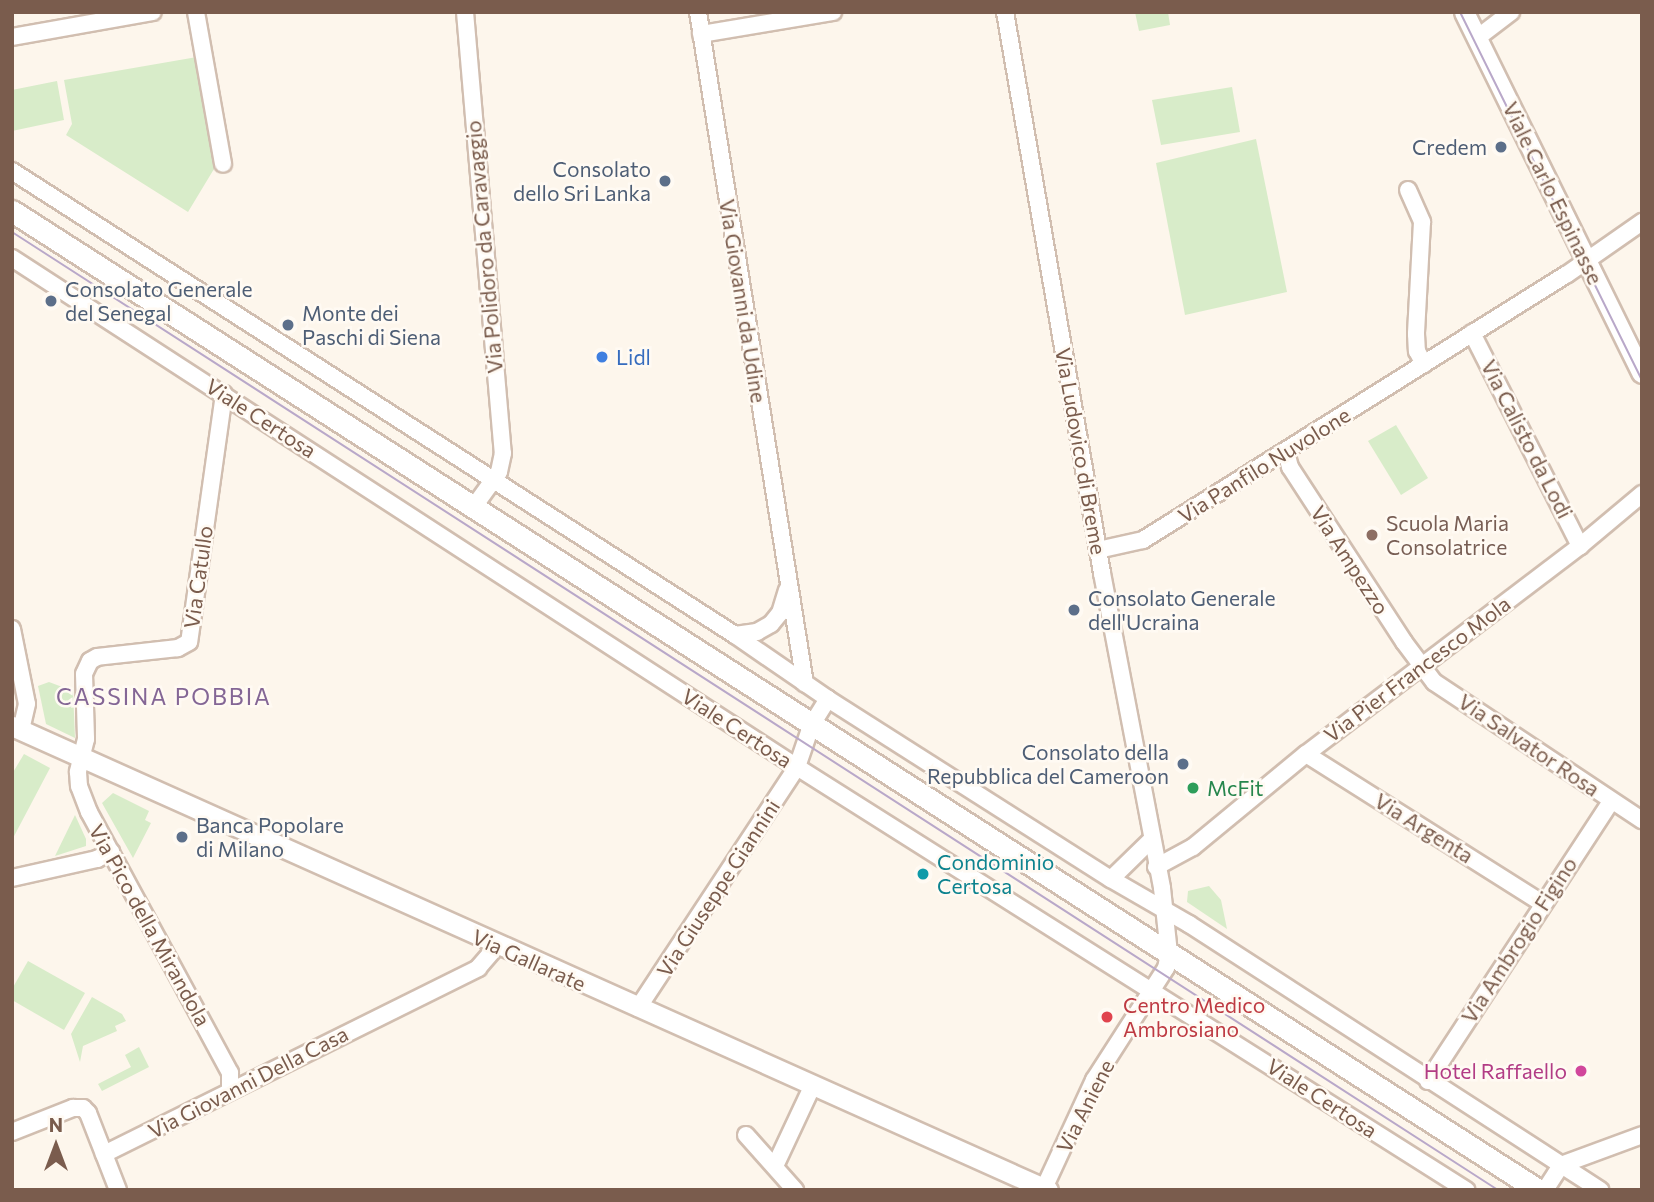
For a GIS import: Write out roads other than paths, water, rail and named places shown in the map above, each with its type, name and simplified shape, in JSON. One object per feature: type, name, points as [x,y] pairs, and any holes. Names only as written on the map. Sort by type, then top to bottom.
[{"type":"main road","name":"Viale Certosa","points":[[12,211],[1538,1190]]},
{"type":"street","points":[[12,37],[153,12]]},
{"type":"street","points":[[196,12],[223,164]]},
{"type":"street","name":"Via Polidoro da Caravaggio","points":[[465,12],[477,175],[483,195],[503,453],[499,472],[494,480]]},
{"type":"street","name":"Via Giovanni da Udine","points":[[698,12],[787,590],[796,614],[805,684]]},
{"type":"street","points":[[701,34],[833,12]]},
{"type":"street","name":"Via Ludovico di Breme","points":[[1005,12],[1098,550],[1164,909]]},
{"type":"street","name":"Viale Carlo Espinasse","points":[[1465,12],[1642,373]]},
{"type":"street","points":[[1477,38],[1511,12]]},
{"type":"street","points":[[12,171],[735,635],[828,699],[1111,879],[1164,909],[1600,1190]]},
{"type":"street","points":[[1408,190],[1422,222],[1416,349],[1424,364]]},
{"type":"street","name":"Via Panfilo Nuvolone","points":[[1098,550],[1143,540],[1587,261],[1642,222]]},
{"type":"street","name":"Viale Certosa","points":[[12,258],[797,767],[1152,989],[1465,1190]]},
{"type":"street","name":"Via Calisto da Lodi","points":[[1472,333],[1580,546]]},
{"type":"street","name":"Via Catullo","points":[[81,758],[86,739],[84,674],[90,660],[178,648],[190,642],[224,394]]},
{"type":"street","name":"Via Ampezzo","points":[[1286,452],[1290,467],[1419,665]]},
{"type":"street","points":[[473,508],[494,480]]},
{"type":"street","name":"Via Pier Francesco Mola","points":[[1156,867],[1193,846],[1419,665],[1580,546],[1642,494]]},
{"type":"street","points":[[735,635],[757,632],[771,624],[780,613],[787,590]]},
{"type":"street","points":[[12,629],[27,704],[17,728]]},
{"type":"street","name":"Via Salvator Rosa","points":[[1419,665],[1434,682],[1642,820]]},
{"type":"street","name":"Via Giuseppe Giannini","points":[[638,1009],[797,767],[811,726],[828,699]]},
{"type":"street","name":"Via Gallarate","points":[[17,728],[497,946],[1046,1189]]},
{"type":"street","name":"Via Argenta","points":[[1306,754],[1542,903]]},
{"type":"street","name":"Via Pico della Mirandola","points":[[81,758],[79,786],[111,852],[230,1073],[230,1090]]},
{"type":"street","name":"Via Ambrogio Figino","points":[[1428,1081],[1611,801]]},
{"type":"street","points":[[1111,879],[1151,840]]},
{"type":"street","points":[[12,878],[97,859],[111,852]]},
{"type":"street","points":[[1164,909],[1169,953]]},
{"type":"street","name":"Via Giovanni Della Casa","points":[[104,1154],[478,968],[497,946]]},
{"type":"street","name":"Via Aniene","points":[[1046,1189],[1094,1080],[1166,968],[1169,953]]},
{"type":"street","points":[[775,1166],[813,1086]]},
{"type":"street","points":[[12,1132],[74,1108],[83,1108],[89,1113],[118,1190]]},
{"type":"street","points":[[746,1135],[795,1190]]},
{"type":"street","points":[[1545,1190],[1561,1165],[1642,1135]]},
{"type":"tram line","points":[[1460,12],[1642,380]]},
{"type":"tram line","points":[[12,232],[1498,1190]]},
{"type":"place","name":"Credem","points":[[1501,147]]},
{"type":"place","name":"Consolato dello Sri Lanka","points":[[665,181]]},
{"type":"place","name":"Consolato Generale del Senegal","points":[[51,301]]},
{"type":"place","name":"Monte dei Paschi di Siena","points":[[288,325]]},
{"type":"place","name":"Lidl","points":[[602,357]]},
{"type":"place","name":"Scuola Maria Consolatrice","points":[[1372,535]]},
{"type":"place","name":"Consolato Generale dell'Ucraina","points":[[1074,610]]},
{"type":"place","name":"Consolato della Repubblica del Cameroon","points":[[1183,764]]},
{"type":"place","name":"McFit","points":[[1193,788]]},
{"type":"place","name":"Banca Popolare di Milano","points":[[182,837]]},
{"type":"place","name":"Condominio Certosa","points":[[923,874]]},
{"type":"place","name":"Centro Medico Ambrosiano","points":[[1107,1017]]},
{"type":"place","name":"Hotel Raffaello","points":[[1581,1071]]},
{"type":"district","name":"CASSINA POBBIA","points":[[164,696]]}]
